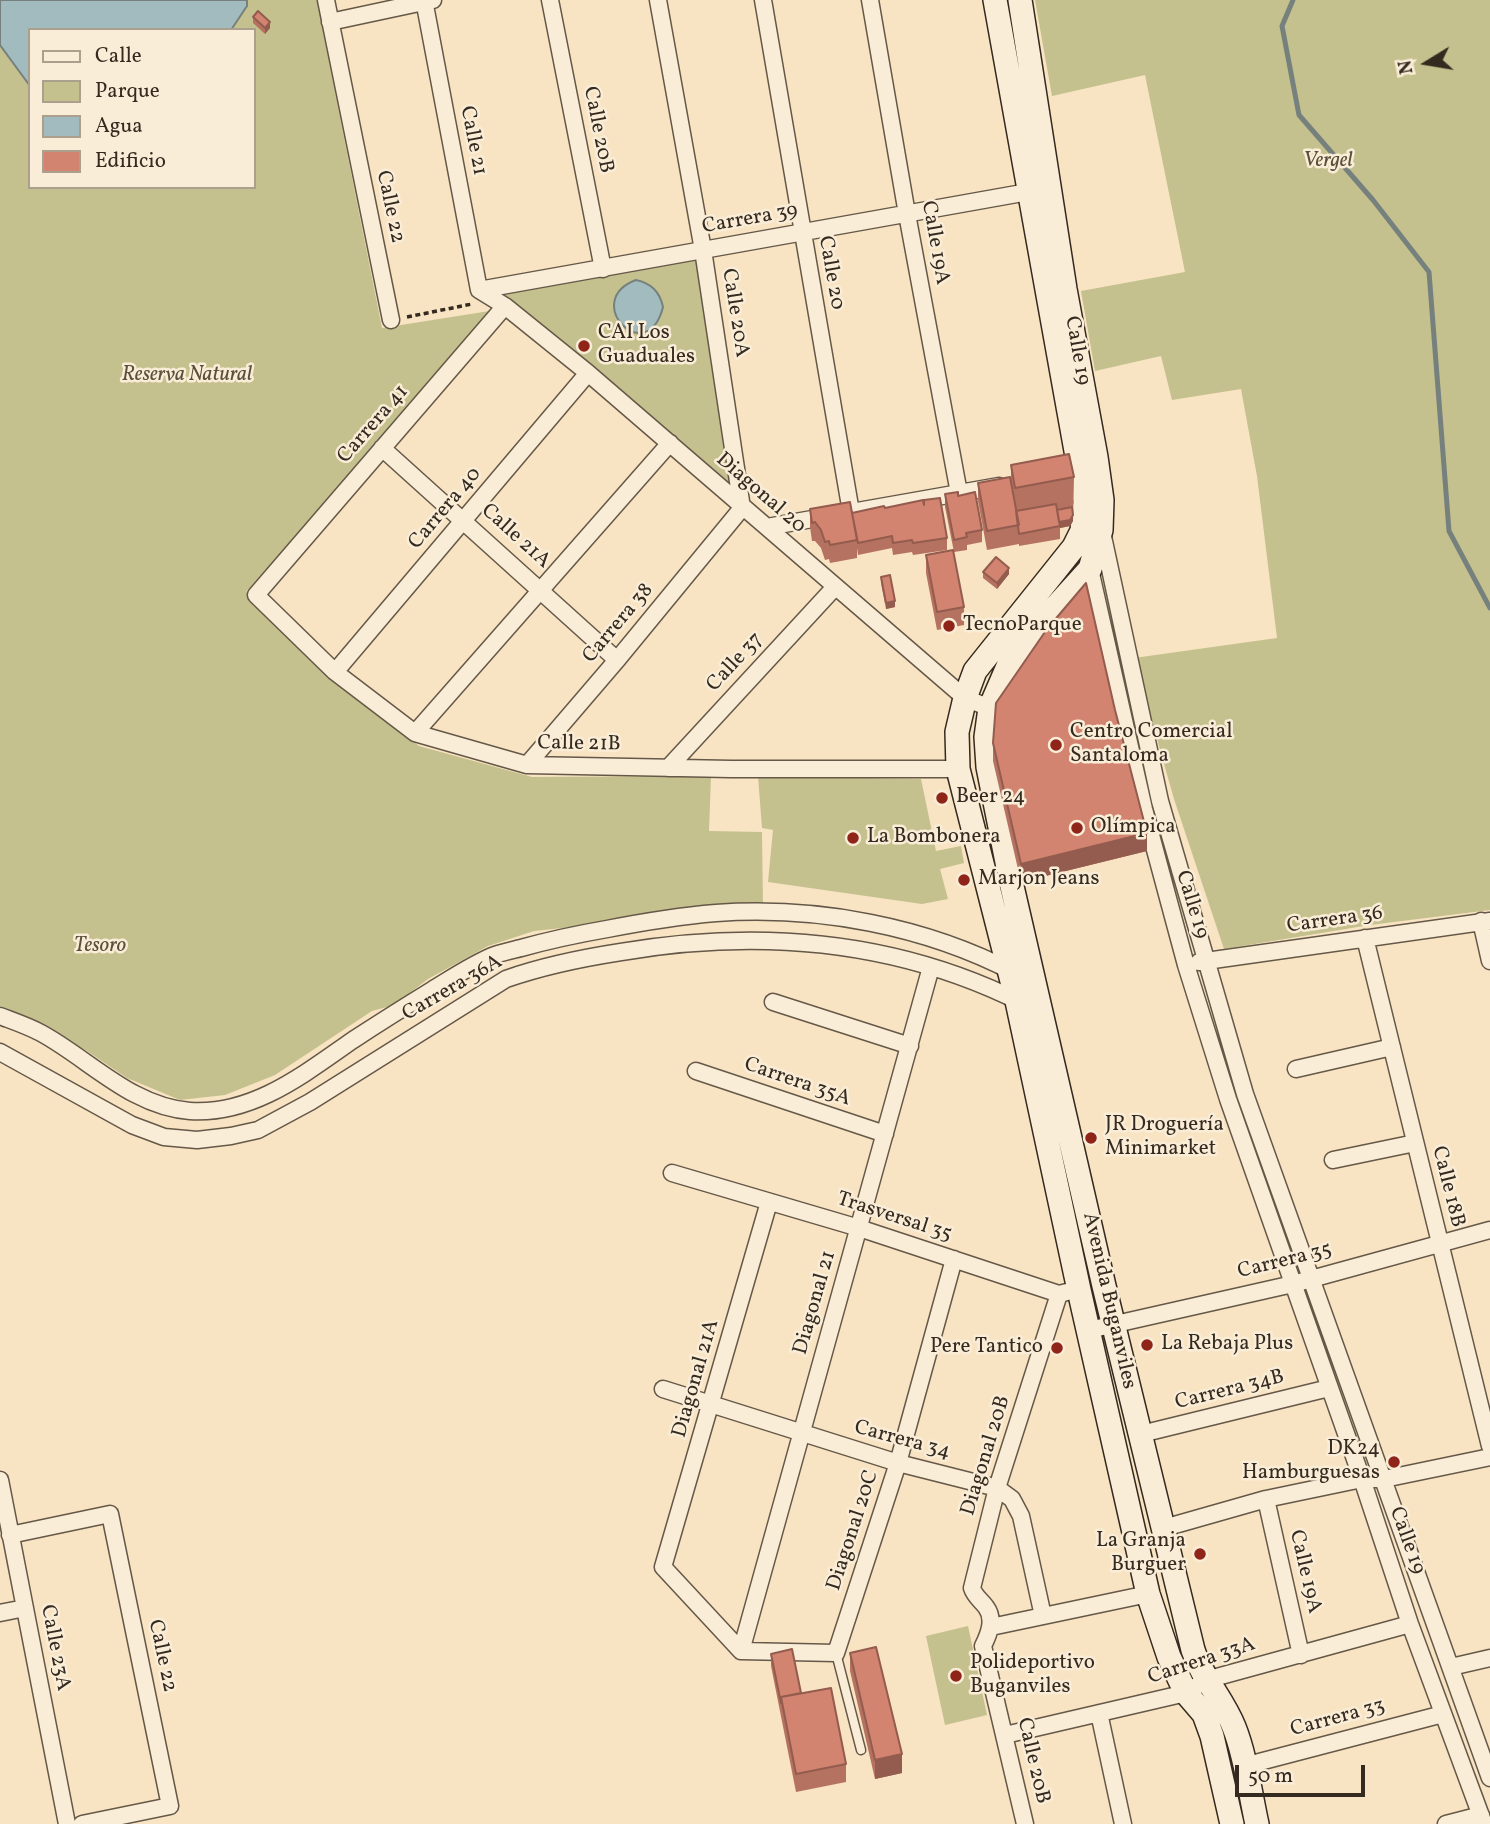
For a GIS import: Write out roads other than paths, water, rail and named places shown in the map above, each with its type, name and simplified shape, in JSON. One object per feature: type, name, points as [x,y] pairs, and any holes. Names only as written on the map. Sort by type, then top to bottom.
[{"type":"main road","name":"Calle 19","points":[[995,0],[1074,470],[1092,530]]},
{"type":"main road","name":"Calle 19","points":[[1020,0],[1065,289],[1102,500],[1092,530]]},
{"type":"main road","points":[[1090,569],[1092,530]]},
{"type":"main road","name":"Avenida Buganviles","points":[[1092,530],[1074,547],[975,671],[957,732],[958,769],[1017,1001],[1069,1292],[1089,1330],[1148,1594],[1169,1657],[1186,1693],[1203,1714],[1212,1736],[1232,1824]]},
{"type":"main road","name":"Avenida Buganviles","points":[[1090,569],[1042,622],[1009,664],[990,708],[986,737],[988,767],[1011,882],[1104,1286],[1193,1650],[1206,1680],[1235,1728],[1257,1824]]},
{"type":"street","name":"Calle 22","points":[[326,0],[391,320]]},
{"type":"street","name":"Calle 20B","points":[[550,0],[603,269]]},
{"type":"street","name":"Calle 20A","points":[[658,0],[703,250],[742,508]]},
{"type":"street","name":"Calle 20","points":[[763,0],[851,512]]},
{"type":"street","name":"Calle 19A","points":[[870,0],[959,494]]},
{"type":"street","points":[[330,22],[428,1]]},
{"type":"street","name":"Calle 21","points":[[428,1],[492,298]]},
{"type":"street","name":"Carrera 39","points":[[492,298],[603,269],[1028,192]]},
{"type":"street","name":"Diagonal 20","points":[[492,298],[588,373],[965,698],[990,708]]},
{"type":"street","name":"Carrera 41","points":[[256,595],[382,448],[492,298]]},
{"type":"street","name":"Carrera 40","points":[[335,672],[588,373]]},
{"type":"street","points":[[415,733],[670,443]]},
{"type":"street","name":"Calle 21A","points":[[382,448],[541,588],[617,660]]},
{"type":"street","points":[[766,527],[1019,482]]},
{"type":"street","name":"Carrera 38","points":[[527,765],[742,508]]},
{"type":"street","name":"Calle 19","points":[[1092,530],[1160,801],[1245,1094],[1490,1778]]},
{"type":"street","name":"Calle 19","points":[[1090,569],[1144,809],[1186,965],[1228,1099],[1362,1479],[1410,1624],[1482,1820]]},
{"type":"street","name":"Calle 37","points":[[668,768],[835,587]]},
{"type":"street","name":"Calle 21B","points":[[256,595],[335,672],[415,733],[527,765],[958,769]]},
{"type":"street","name":"Carrera 36A","points":[[0,1016],[40,1032],[106,1078],[170,1109],[226,1109],[288,1085],[433,989],[495,955],[566,936],[667,919],[717,913],[766,912],[866,922],[950,945],[1035,983]]},
{"type":"street","points":[[1485,921],[1490,961]]},
{"type":"street","name":"Carrera 36","points":[[1186,965],[1485,921]]},
{"type":"street","name":"Calle 18B","points":[[1365,938],[1490,1446]]},
{"type":"street","name":"Carrera 36A","points":[[0,1052],[132,1125],[164,1137],[197,1140],[258,1130],[310,1102],[506,979],[524,972],[591,957],[660,945],[728,939],[797,941],[865,950],[932,967],[1017,1001],[1042,1014]]},
{"type":"street","name":"Diagonal 21","points":[[741,1651],[932,967]]},
{"type":"street","points":[[773,1002],[910,1045]]},
{"type":"street","points":[[1296,1069],[1392,1047]]},
{"type":"street","name":"Carrera 35A","points":[[696,1071],[885,1134]]},
{"type":"street","points":[[1333,1160],[1415,1143]]},
{"type":"street","name":"Trasversal 35","points":[[672,1172],[1069,1292],[1104,1286]]},
{"type":"street","name":"Diagonal 21A","points":[[741,1651],[663,1567],[769,1202]]},
{"type":"street","name":"Carrera 35","points":[[1089,1330],[1293,1283],[1490,1230]]},
{"type":"street","name":"Diagonal 20C","points":[[836,1653],[898,1463],[954,1259]]},
{"type":"street","name":"Diagonal 20B","points":[[991,1627],[987,1607],[975,1597],[972,1588],[998,1488],[1069,1292]]},
{"type":"street","name":"Carrera 34B","points":[[1141,1434],[1329,1388]]},
{"type":"street","name":"Carrera 34","points":[[663,1389],[898,1463],[998,1488]]},
{"type":"street","points":[[1164,1528],[1266,1499],[1490,1457]]},
{"type":"street","name":"Calle 23A","points":[[0,1480],[67,1824]]},
{"type":"street","points":[[998,1488],[1012,1499],[1021,1516],[1043,1616]]},
{"type":"street","name":"Calle 19A","points":[[1266,1499],[1301,1655]]},
{"type":"street","name":"Calle 22","points":[[10,1535],[110,1514],[170,1806],[123,1820]]},
{"type":"street","points":[[991,1627],[1148,1594]]},
{"type":"street","points":[[0,1613],[25,1608]]},
{"type":"street","name":"Carrera 33A","points":[[1005,1735],[1186,1693],[1206,1680],[1410,1624]]},
{"type":"street","name":"Calle 20B","points":[[991,1627],[983,1646],[1025,1824]]},
{"type":"street","points":[[741,1651],[836,1653]]},
{"type":"street","points":[[1451,1667],[1490,1658]]},
{"type":"street","points":[[1099,1713],[1123,1824]]},
{"type":"street","name":"Carrera 33","points":[[1244,1766],[1443,1714]]},
{"type":"street","points":[[82,1824],[123,1820]]},
{"type":"street","points":[[1446,1824],[1482,1820]]},
{"type":"lane","points":[[836,1653],[861,1750]]},
{"type":"water","points":[[0,0],[247,0],[247,6],[232,28],[28,28],[28,83],[0,45]]},
{"type":"water","points":[[636,280],[654,289],[663,307],[655,325],[644,332],[633,332],[622,325],[614,302],[620,290]]},
{"type":"waterway","points":[[1293,0],[1282,26],[1299,115],[1373,200],[1429,272],[1449,531],[1490,608]]},
{"type":"place","name":"CAI Los Guaduales","points":[[584,346]]},
{"type":"place","name":"TecnoParque","points":[[949,626]]},
{"type":"place","name":"Centro Comercial Santaloma","points":[[1056,745]]},
{"type":"place","name":"Beer 24","points":[[942,798]]},
{"type":"place","name":"Olímpica","points":[[1077,828]]},
{"type":"place","name":"La Bombonera","points":[[853,838]]},
{"type":"place","name":"Marjon Jeans","points":[[964,880]]},
{"type":"place","name":"JR Droguería Minimarket","points":[[1091,1138]]},
{"type":"place","name":"La Rebaja Plus","points":[[1147,1345]]},
{"type":"place","name":"Pere Tantico","points":[[1057,1348]]},
{"type":"place","name":"DK24 Hamburguesas","points":[[1394,1462]]},
{"type":"place","name":"La Granja Burguer","points":[[1200,1554]]},
{"type":"place","name":"Polideportivo Buganviles","points":[[956,1676]]},
{"type":"park label","name":"Vergel","points":[[1328,162]]},
{"type":"park label","name":"Reserva Natural","points":[[187,376]]},
{"type":"park label","name":"Tesoro","points":[[100,947]]}]
